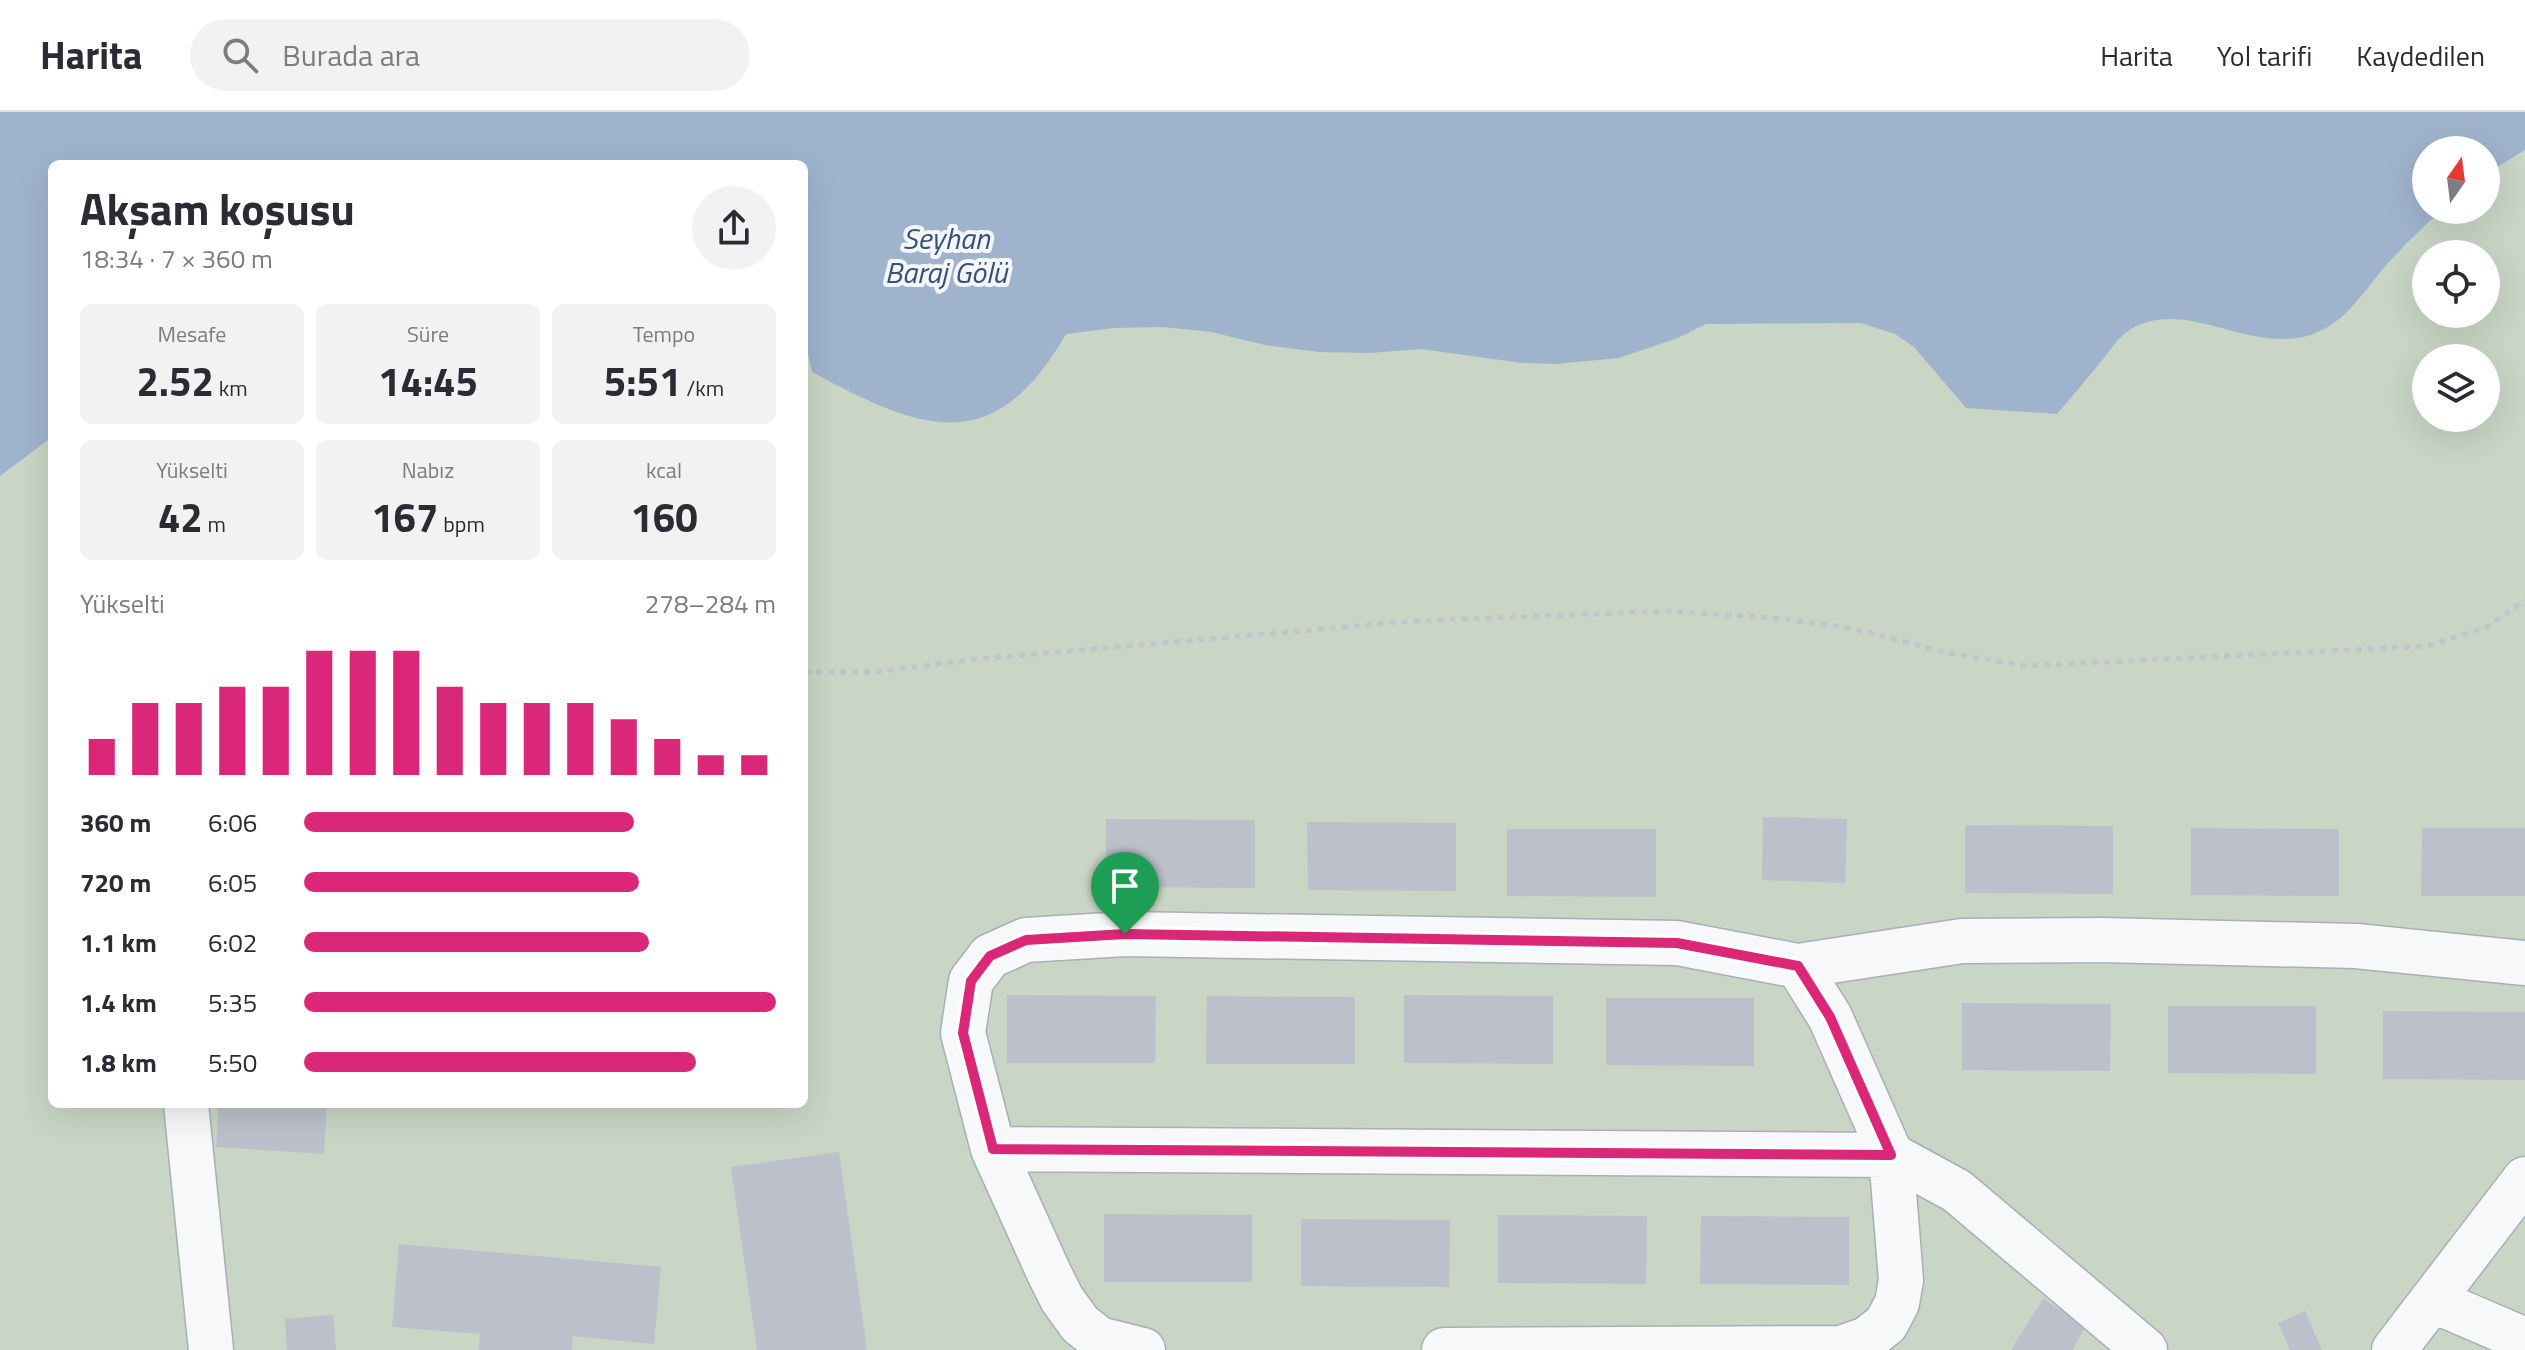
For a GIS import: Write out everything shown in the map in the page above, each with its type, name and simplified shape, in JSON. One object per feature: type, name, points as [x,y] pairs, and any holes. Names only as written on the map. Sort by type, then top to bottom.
[{"type":"street","points":[[1143,1350],[1099,1339],[1080,1324],[1049,1273],[993,1149],[963,1033],[971,981],[990,956],[1026,940],[1125,934],[1677,943],[1798,966],[1962,941],[1993,940],[2356,946],[2525,963]]},
{"type":"street","points":[[1444,1350],[1841,1348],[1867,1339],[1886,1324],[1897,1303],[1901,1280],[1891,1155],[1830,1017],[1798,966]]},
{"type":"street","points":[[186,1108],[211,1350]]},
{"type":"street","points":[[993,1149],[1891,1155],[1957,1191],[2145,1350]]},
{"type":"street","points":[[2394,1350],[2525,1179]]},
{"type":"street","points":[[2432,1300],[2525,1340]]},
{"type":"path","points":[[808,672],[873,672],[978,659],[1413,621],[1669,611],[1785,619],[1856,629],[1943,652],[2027,666],[2427,646],[2487,627],[2525,600]]},
{"type":"green space","points":[[0,112],[2525,112],[2525,1350],[0,1350]]},
{"type":"water","name":"Seyhan Baraj Gölü","points":[[0,112],[2525,112],[2525,150],[2500,165],[2500,136],[2412,136],[2412,224],[2427,224],[2396,254],[2342,317],[2332,324],[2298,338],[2273,339],[2198,322],[2174,319],[2150,321],[2121,337],[2057,414],[1966,408],[1914,347],[1895,334],[1861,323],[1706,324],[1678,338],[1619,358],[1555,364],[1522,363],[1421,349],[1370,353],[1319,352],[1265,345],[1211,332],[1163,327],[1114,328],[1066,334],[1039,374],[1011,401],[983,417],[953,422],[921,419],[888,409],[812,372],[808,354],[808,160],[48,160],[48,440],[0,476]]},
{"type":"building","points":[[1763,817],[1847,819],[1845,883],[1762,880]]},
{"type":"building","points":[[1106,819],[1255,820],[1255,888],[1106,887]]},
{"type":"building","points":[[1307,822],[1456,823],[1456,891],[1308,890]]},
{"type":"building","points":[[1965,825],[2113,826],[2113,894],[1965,893]]},
{"type":"building","points":[[2191,828],[2339,829],[2339,896],[2191,895]]},
{"type":"building","points":[[2422,828],[2525,828],[2525,896],[2421,896]]},
{"type":"building","points":[[1507,829],[1656,829],[1656,897],[1507,896]]},
{"type":"building","points":[[1007,995],[1156,996],[1155,1063],[1007,1063]]},
{"type":"building","points":[[1404,995],[1553,996],[1553,1064],[1404,1063]]},
{"type":"building","points":[[1207,996],[1355,997],[1355,1064],[1206,1064]]},
{"type":"building","points":[[1606,998],[1754,998],[1754,1066],[1606,1065]]},
{"type":"building","points":[[1962,1003],[2111,1004],[2110,1071],[1962,1070]]},
{"type":"building","points":[[2168,1006],[2316,1006],[2316,1074],[2168,1073]]},
{"type":"building","points":[[2383,1011],[2525,1012],[2525,1080],[2383,1079]]},
{"type":"building","points":[[219,1108],[327,1108],[324,1154],[216,1147]]},
{"type":"building","points":[[839,1152],[867,1350],[757,1350],[731,1167]]},
{"type":"building","points":[[1104,1214],[1252,1215],[1252,1282],[1104,1282]]},
{"type":"building","points":[[1498,1215],[1647,1216],[1646,1284],[1498,1283]]},
{"type":"building","points":[[1701,1216],[1849,1217],[1849,1285],[1700,1284]]},
{"type":"building","points":[[1301,1219],[1450,1220],[1449,1287],[1301,1286]]},
{"type":"building","points":[[399,1244],[661,1267],[654,1344],[573,1336],[572,1350],[479,1350],[480,1334],[392,1327]]},
{"type":"building","points":[[2043,1299],[2086,1326],[2072,1350],[2011,1350]]},
{"type":"building","points":[[2305,1311],[2322,1350],[2290,1350],[2278,1323]]},
{"type":"building","points":[[333,1315],[336,1350],[287,1350],[285,1319]]},
{"type":"route","points":[[1125,934],[1677,943],[1798,966],[1830,1017],[1891,1155],[993,1149],[963,1033],[971,981],[990,956],[1026,940],[1125,934]]}]
